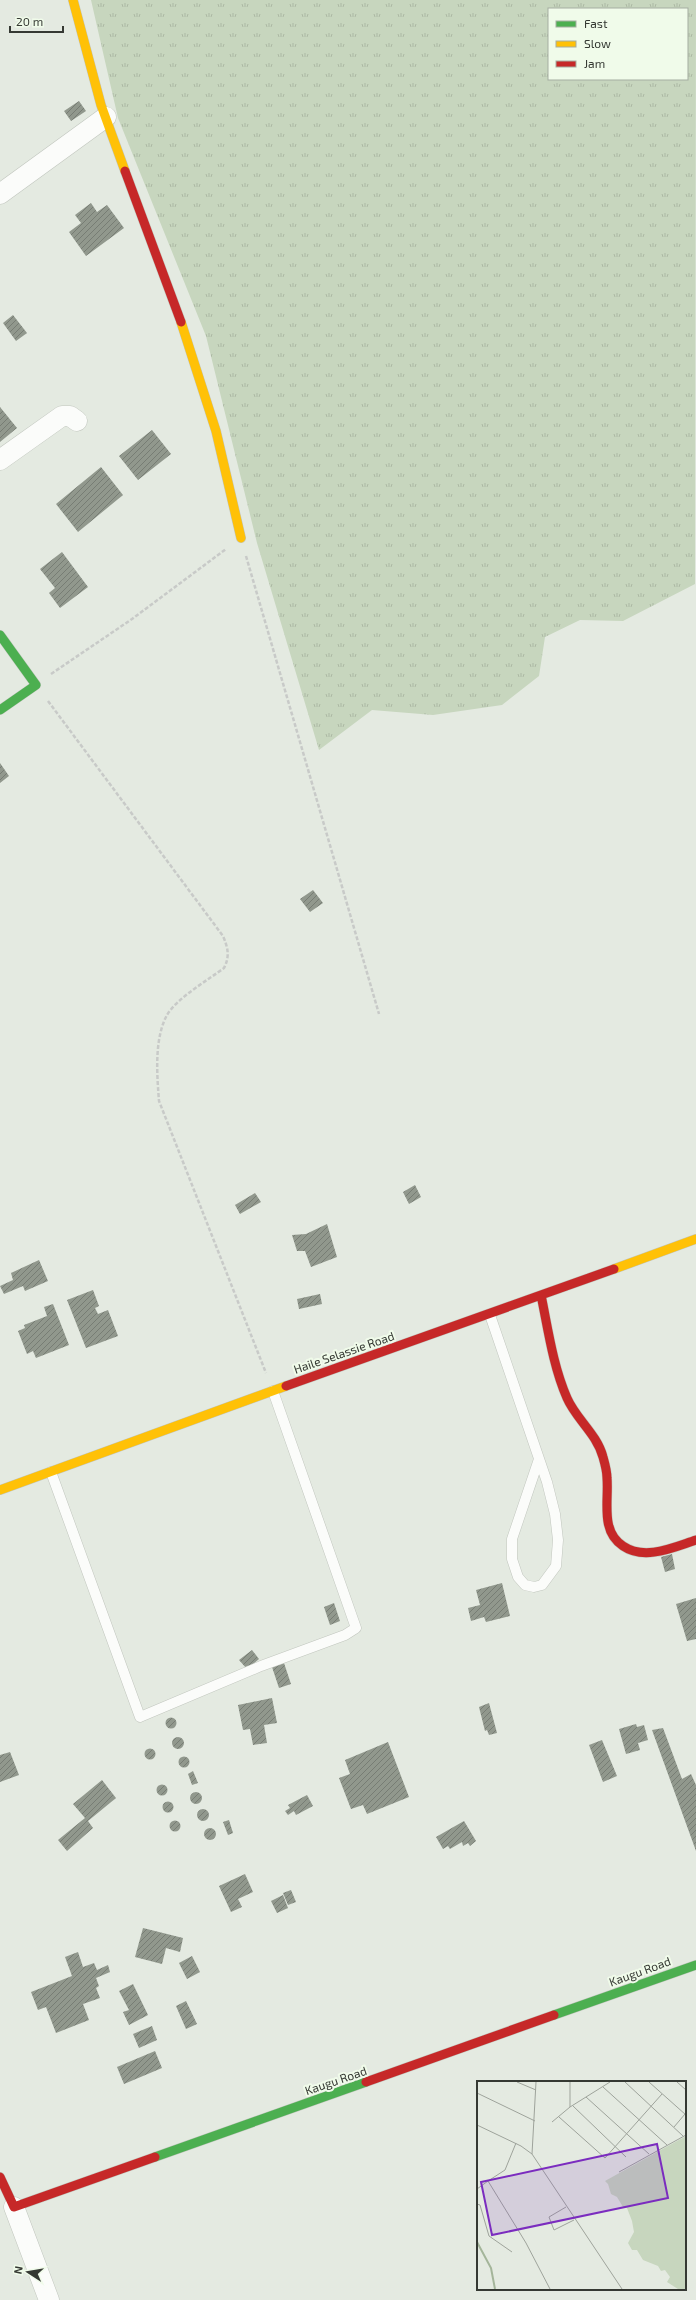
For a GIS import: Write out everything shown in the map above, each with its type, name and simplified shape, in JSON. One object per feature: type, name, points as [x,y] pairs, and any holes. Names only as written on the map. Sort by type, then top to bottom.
[{"type":"street","points":[[73,0],[106,117],[182,321],[232,488],[241,538]]},
{"type":"street","points":[[0,194],[106,117]]},
{"type":"street","points":[[0,460],[62,416],[70,416],[77,421]]},
{"type":"street","points":[[0,635],[36,685],[0,710]]},
{"type":"street","name":"Haile Selassie Road","points":[[0,1490],[273,1391],[490,1315],[696,1239]]},
{"type":"street","points":[[541,1295],[558,1371],[567,1398],[577,1417],[601,1448],[607,1472],[607,1510],[611,1531],[622,1545],[639,1552],[663,1550],[696,1540]]},
{"type":"street","name":"Kaugu Road","points":[[14,2207],[696,1965]]},
{"type":"street","points":[[0,2177],[14,2207],[49,2300]]},
{"type":"lane","points":[[490,1315],[547,1482],[558,1540],[556,1566],[542,1585],[534,1587],[526,1585],[518,1577],[512,1559],[512,1539],[539,1459]]},
{"type":"lane","points":[[51,1472],[89,1570],[140,1717],[261,1666],[345,1636],[356,1628],[273,1391]]},
{"type":"path","points":[[273,1391],[159,1100],[156,1070],[160,1040],[167,1015],[178,1003],[224,968],[228,960],[228,948],[223,936],[36,685],[132,619],[241,538],[380,1014]]},
{"type":"green space","points":[[91,0],[696,0],[695,584],[623,621],[580,620],[545,637],[539,676],[502,705],[433,715],[372,710],[319,750],[257,543],[206,336],[118,118]]},
{"type":"building","points":[[79,101],[86,111],[71,121],[64,111]]},
{"type":"building","points":[[91,203],[97,212],[107,205],[124,228],[86,256],[69,232],[81,223],[75,215]]},
{"type":"building","points":[[13,315],[27,333],[16,341],[3,323]]},
{"type":"building","points":[[0,407],[17,428],[0,442]]},
{"type":"building","points":[[152,430],[171,454],[138,480],[119,456]]},
{"type":"building","points":[[101,467],[123,495],[78,532],[56,504]]},
{"type":"building","points":[[62,552],[88,587],[60,608],[49,593],[55,588],[40,569]]},
{"type":"building","points":[[0,763],[9,776],[0,783]]},
{"type":"building","points":[[313,890],[323,903],[310,912],[300,899]]},
{"type":"building","points":[[415,1185],[421,1197],[409,1204],[403,1192]]},
{"type":"building","points":[[255,1193],[261,1202],[240,1214],[235,1205]]},
{"type":"building","points":[[327,1224],[337,1257],[311,1267],[305,1251],[297,1251],[292,1235],[306,1234]]},
{"type":"building","points":[[39,1260],[48,1281],[25,1291],[23,1286],[4,1294],[0,1286],[13,1280],[11,1273]]},
{"type":"building","points":[[93,1290],[99,1306],[95,1308],[98,1314],[108,1310],[118,1336],[86,1348],[67,1300]]},
{"type":"building","points":[[320,1294],[322,1304],[299,1309],[297,1299]]},
{"type":"building","points":[[53,1304],[69,1345],[36,1358],[33,1351],[27,1354],[18,1331],[25,1328],[24,1325],[47,1316],[44,1307]]},
{"type":"building","points":[[672,1554],[675,1569],[665,1572],[661,1557]]},
{"type":"building","points":[[502,1583],[510,1616],[486,1622],[484,1617],[471,1621],[468,1608],[480,1605],[476,1590]]},
{"type":"building","points":[[696,1598],[696,1639],[687,1641],[676,1604]]},
{"type":"building","points":[[334,1603],[340,1621],[330,1625],[324,1607]]},
{"type":"building","points":[[252,1650],[259,1659],[247,1669],[239,1660]]},
{"type":"building","points":[[284,1663],[291,1684],[279,1688],[272,1667]]},
{"type":"building","points":[[272,1698],[277,1723],[264,1725],[267,1743],[253,1745],[250,1729],[243,1730],[238,1705]]},
{"type":"building","points":[[489,1703],[497,1733],[489,1735],[487,1730],[485,1731],[479,1707]]},
{"type":"building","points":[[171,1717],[175,1719],[177,1723],[175,1727],[171,1729],[167,1727],[165,1723],[167,1719]]},
{"type":"building","points":[[636,1724],[637,1727],[644,1725],[648,1740],[638,1743],[640,1750],[626,1754],[619,1729]]},
{"type":"building","points":[[663,1728],[682,1779],[691,1774],[696,1785],[696,1851],[652,1730]]},
{"type":"building","points":[[176,1737],[180,1737],[184,1743],[180,1749],[176,1749],[172,1745],[172,1741]]},
{"type":"building","points":[[602,1740],[617,1776],[603,1782],[589,1745]]},
{"type":"building","points":[[388,1742],[409,1797],[367,1814],[363,1805],[351,1809],[339,1778],[350,1774],[345,1760]]},
{"type":"building","points":[[150,1748],[154,1750],[156,1754],[154,1758],[150,1760],[146,1758],[144,1754],[146,1750]]},
{"type":"building","points":[[10,1752],[19,1775],[0,1782],[0,1755]]},
{"type":"building","points":[[184,1756],[188,1758],[190,1762],[188,1766],[184,1768],[180,1766],[178,1762],[180,1758]]},
{"type":"building","points":[[193,1771],[198,1783],[192,1785],[188,1774]]},
{"type":"building","points":[[102,1780],[116,1798],[88,1821],[93,1828],[67,1851],[58,1840],[85,1818],[73,1804]]},
{"type":"building","points":[[162,1784],[166,1786],[168,1790],[166,1794],[162,1796],[158,1794],[156,1790],[158,1786]]},
{"type":"building","points":[[194,1792],[198,1792],[202,1798],[198,1804],[194,1804],[190,1800],[190,1796]]},
{"type":"building","points":[[307,1795],[313,1806],[296,1815],[294,1811],[288,1815],[285,1811],[290,1808],[288,1805]]},
{"type":"building","points":[[168,1801],[172,1803],[174,1807],[172,1811],[168,1813],[164,1811],[162,1807],[164,1803]]},
{"type":"building","points":[[201,1809],[205,1809],[209,1815],[205,1821],[201,1821],[197,1817],[197,1813]]},
{"type":"building","points":[[175,1820],[179,1822],[181,1826],[179,1830],[175,1832],[171,1830],[169,1826],[171,1822]]},
{"type":"building","points":[[229,1820],[233,1833],[228,1835],[223,1822]]},
{"type":"building","points":[[464,1821],[476,1841],[470,1846],[468,1843],[463,1846],[462,1842],[450,1849],[448,1846],[443,1849],[436,1837]]},
{"type":"building","points":[[208,1828],[212,1828],[216,1834],[212,1840],[208,1840],[204,1836],[204,1832]]},
{"type":"building","points":[[245,1874],[253,1892],[238,1899],[242,1907],[231,1912],[219,1886]]},
{"type":"building","points":[[291,1890],[296,1902],[288,1905],[283,1893]]},
{"type":"building","points":[[283,1895],[288,1908],[277,1913],[271,1901]]},
{"type":"building","points":[[143,1928],[183,1938],[180,1952],[166,1948],[162,1964],[135,1957]]},
{"type":"building","points":[[78,1952],[83,1967],[94,1963],[97,1970],[108,1965],[110,1972],[96,1978],[99,1986],[96,1988],[100,1998],[83,2004],[89,2020],[56,2033],[46,2007],[38,2010],[31,1992],[72,1976],[65,1957]]},
{"type":"building","points":[[192,1956],[200,1972],[187,1979],[179,1963]]},
{"type":"building","points":[[133,1984],[148,2015],[129,2025],[123,2012],[129,2010],[119,1991]]},
{"type":"building","points":[[186,2001],[197,2024],[186,2029],[176,2006]]},
{"type":"building","points":[[152,2026],[157,2040],[139,2048],[133,2034]]},
{"type":"building","points":[[155,2051],[162,2068],[124,2084],[117,2067]]},
{"type":"traffic: fast","points":[[0,635],[36,685],[0,710]]},
{"type":"traffic: fast","points":[[554,2015],[696,1965]]},
{"type":"traffic: fast","points":[[155,2157],[366,2082]]},
{"type":"traffic: slow","points":[[73,0],[101,105],[125,171]]},
{"type":"traffic: slow","points":[[181,322],[216,431],[241,538]]},
{"type":"traffic: slow","points":[[614,1269],[696,1239]]},
{"type":"traffic: slow","points":[[0,1490],[286,1386]]},
{"type":"traffic: jam","points":[[125,171],[181,322]]},
{"type":"traffic: jam","points":[[286,1386],[614,1269]]},
{"type":"traffic: jam","points":[[541,1295],[551,1347],[562,1386],[571,1406],[596,1441],[603,1457],[607,1475],[608,1524],[616,1540],[623,1546],[632,1550],[650,1553],[669,1549],[696,1540]]},
{"type":"traffic: jam","points":[[366,2082],[554,2015]]},
{"type":"traffic: jam","points":[[0,2177],[14,2207],[155,2157]]}]
